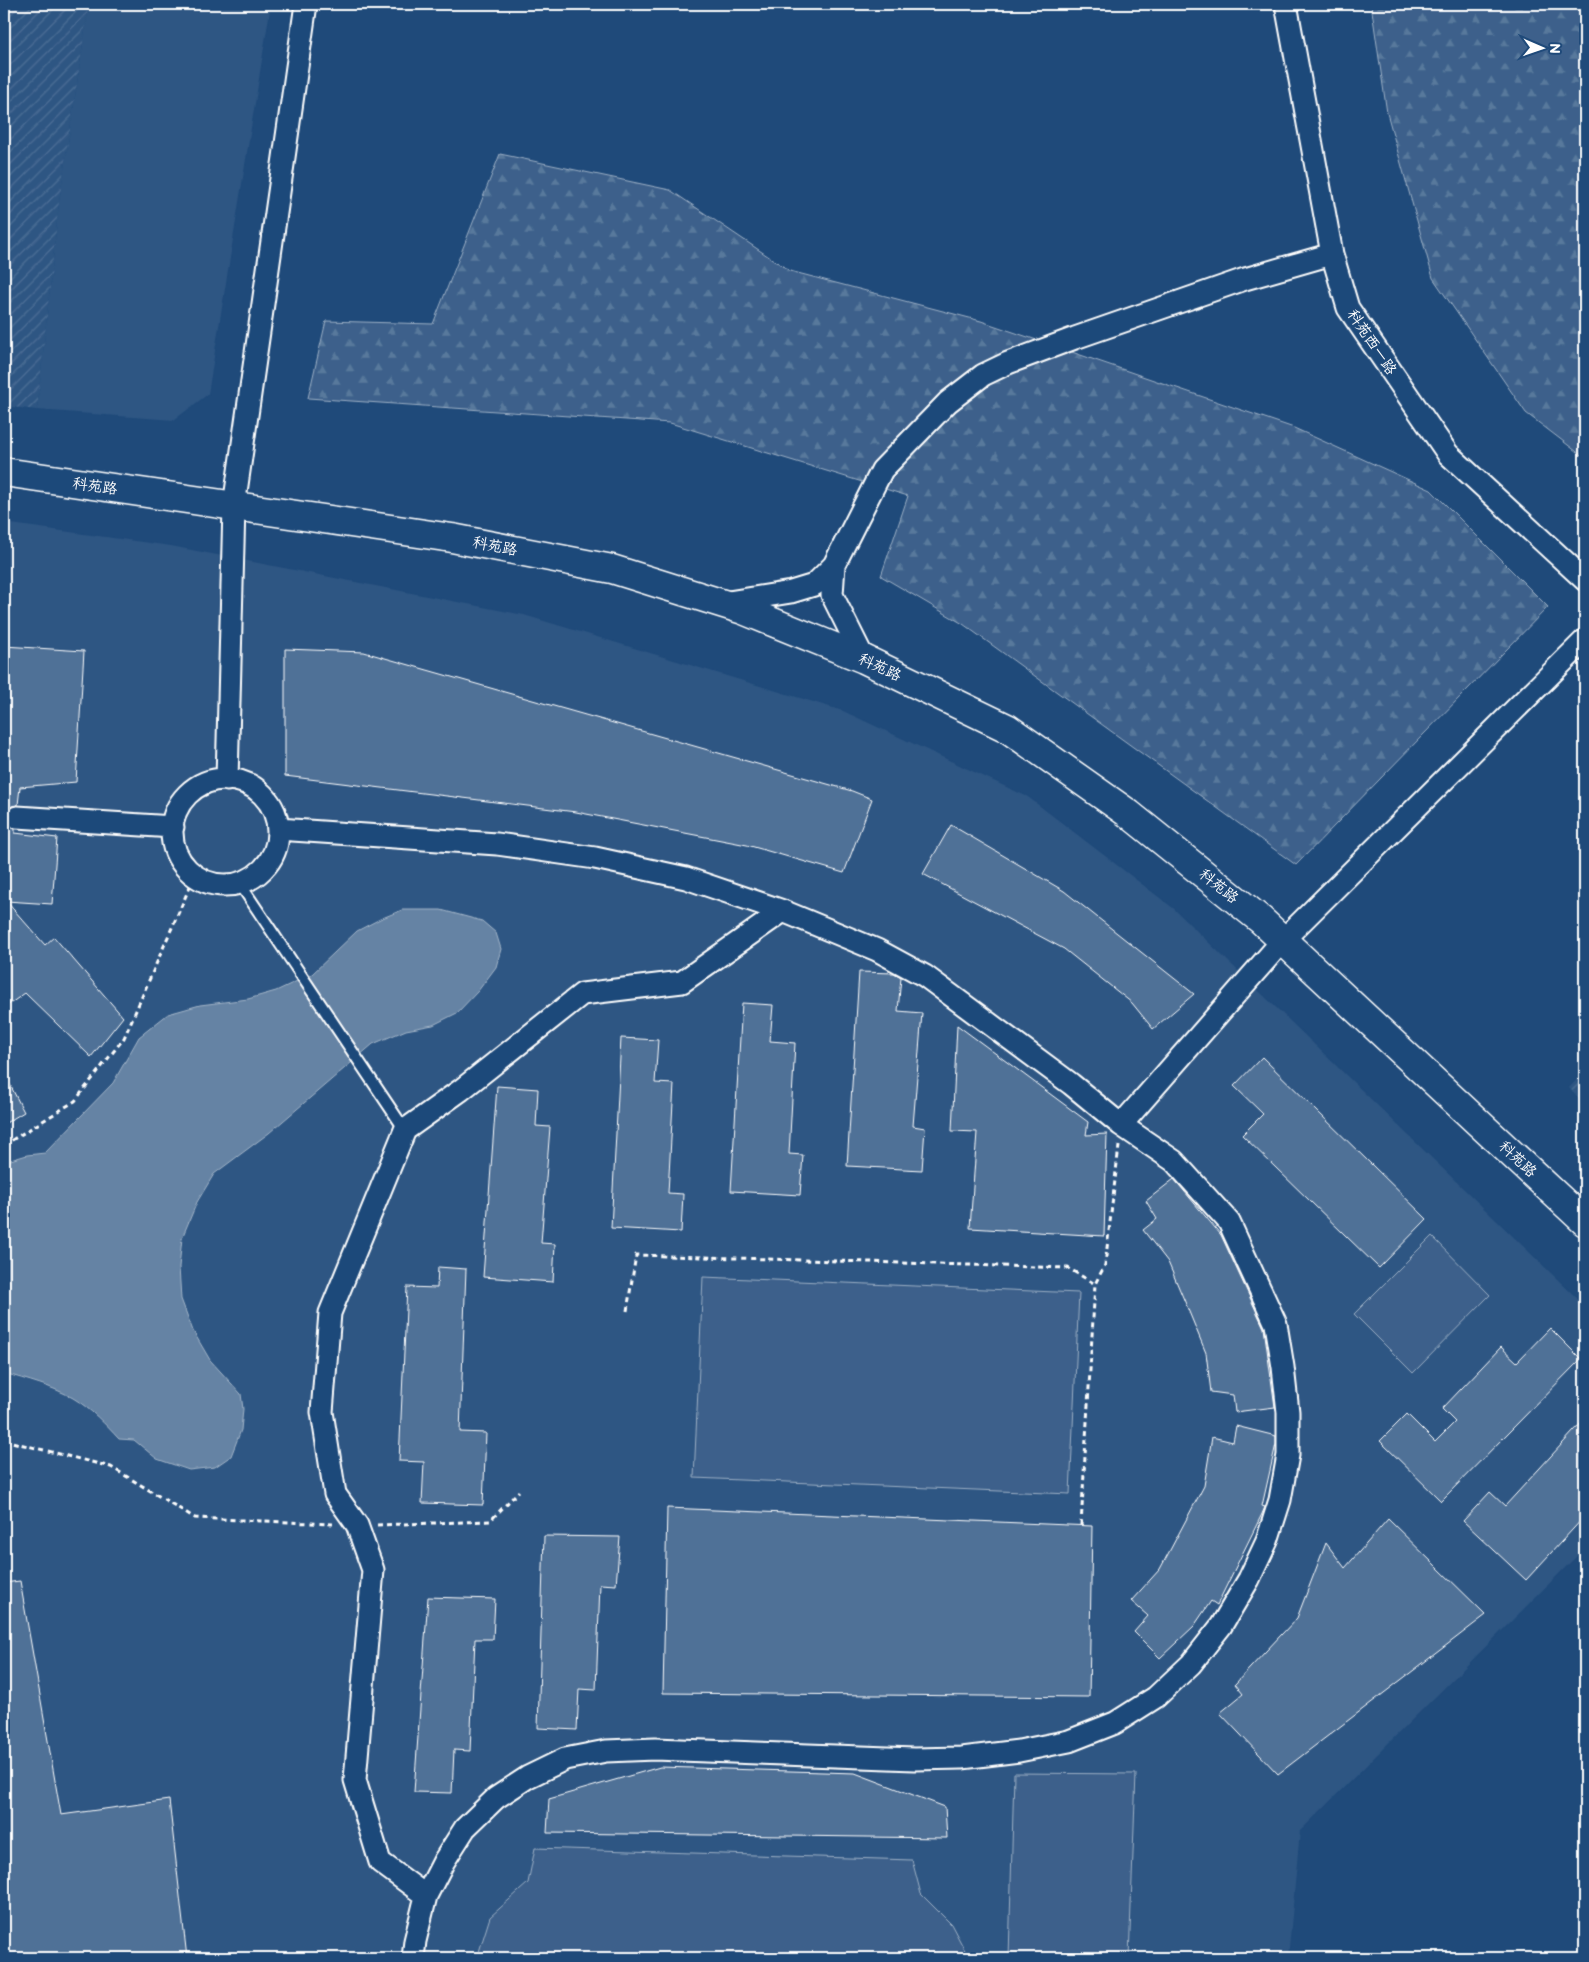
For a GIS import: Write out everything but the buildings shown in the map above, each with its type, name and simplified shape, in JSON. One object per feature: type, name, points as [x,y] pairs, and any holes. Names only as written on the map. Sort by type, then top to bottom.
[{"type":"street","points":[[227,780],[234,506],[306,4]]},
{"type":"street","name":"科苑西一路","points":[[1286,4],[1332,254],[1348,308],[1448,454],[1585,580]]},
{"type":"street","points":[[722,604],[791,592],[814,585],[834,565],[882,470],[948,402],[983,375],[1008,363],[1141,315],[1245,279],[1332,254]]},
{"type":"street","name":"科苑路","points":[[4,472],[452,538],[603,567],[743,610],[864,658],[1007,728],[1128,814],[1261,920],[1585,1222]]},
{"type":"street","points":[[834,565],[832,596],[864,658]]},
{"type":"street","points":[[1121,1125],[1283,940],[1585,640]]},
{"type":"street","points":[[217,779],[227,780],[237,780],[258,790],[273,810],[278,829],[276,846],[272,858],[261,871],[240,884],[214,885],[194,876],[177,857],[172,839],[172,827],[174,814],[184,797],[202,784],[217,779]]},
{"type":"street","points":[[17,817],[172,827]]},
{"type":"street","points":[[278,829],[497,844],[595,858],[686,878],[783,911],[877,950],[925,976],[1071,1084],[1121,1125],[1174,1161],[1229,1222],[1276,1324],[1283,1367],[1288,1412],[1288,1455],[1280,1500],[1267,1541],[1249,1579],[1221,1626],[1191,1664],[1156,1697],[1115,1723],[1069,1741],[1019,1751],[962,1758],[914,1759],[655,1749],[606,1751],[565,1760],[528,1777],[496,1798],[465,1828],[444,1861],[426,1896],[415,1941],[413,1958]]},
{"type":"street","points":[[426,1896],[380,1862],[355,1780],[373,1570],[357,1525],[335,1494],[322,1412],[330,1313],[405,1130],[460,1090],[582,994],[682,982],[783,911]]},
{"type":"lane","points":[[240,884],[405,1130]]},
{"type":"path","points":[[4,1145],[75,1101],[124,1038],[194,876]]},
{"type":"path","points":[[1081,1525],[1095,1284],[1105,1266],[1121,1125]]},
{"type":"path","points":[[627,1311],[636,1255],[1068,1268],[1095,1284]]},
{"type":"path","points":[[4,1443],[12,1442],[111,1467],[195,1518],[357,1525],[490,1521],[519,1491]]},
{"type":"shaded area","points":[[4,4],[89,4],[59,202],[37,410],[4,406]]},
{"type":"shaded area","points":[[89,4],[271,4],[208,394],[174,420],[37,410],[59,202]]},
{"type":"shaded area","points":[[4,523],[171,546],[524,615],[843,711],[1028,797],[1173,908],[1585,1306],[1585,1548],[1300,1831],[1288,1958],[4,1958]]},
{"type":"shaded area","points":[[402,910],[441,910],[482,921],[496,933],[501,949],[496,967],[478,991],[457,1013],[433,1025],[406,1030],[373,1044],[269,1133],[214,1174],[197,1202],[182,1238],[179,1267],[181,1299],[193,1331],[210,1360],[241,1394],[243,1409],[241,1430],[231,1456],[215,1467],[189,1470],[157,1459],[134,1440],[119,1439],[92,1412],[73,1398],[48,1387],[4,1373],[4,1162],[27,1155],[45,1153],[113,1083],[139,1037],[168,1014],[200,1005],[248,999],[276,991],[312,974],[357,931]]},
{"type":"shaded area","points":[[1585,1071],[1585,1104],[1569,1088]]},
{"type":"green space","points":[[1371,4],[1585,4],[1585,458],[1526,413],[1433,278],[1387,113]]},
{"type":"green space","points":[[500,154],[670,190],[790,271],[981,321],[1294,428],[1431,490],[1548,607],[1296,865],[963,624],[881,576],[908,496],[670,423],[308,398],[326,321],[433,324]]},
{"type":"green space","points":[[1432,1236],[1490,1295],[1413,1373],[1354,1314]]},
{"type":"green space","points":[[703,1277],[1079,1293],[1070,1494],[694,1478]]},
{"type":"green space","points":[[1014,1773],[1136,1774],[1129,1958],[1009,1958]]},
{"type":"green space","points":[[535,1848],[912,1860],[921,1894],[951,1924],[969,1958],[477,1958],[490,1917],[528,1883]]}]
